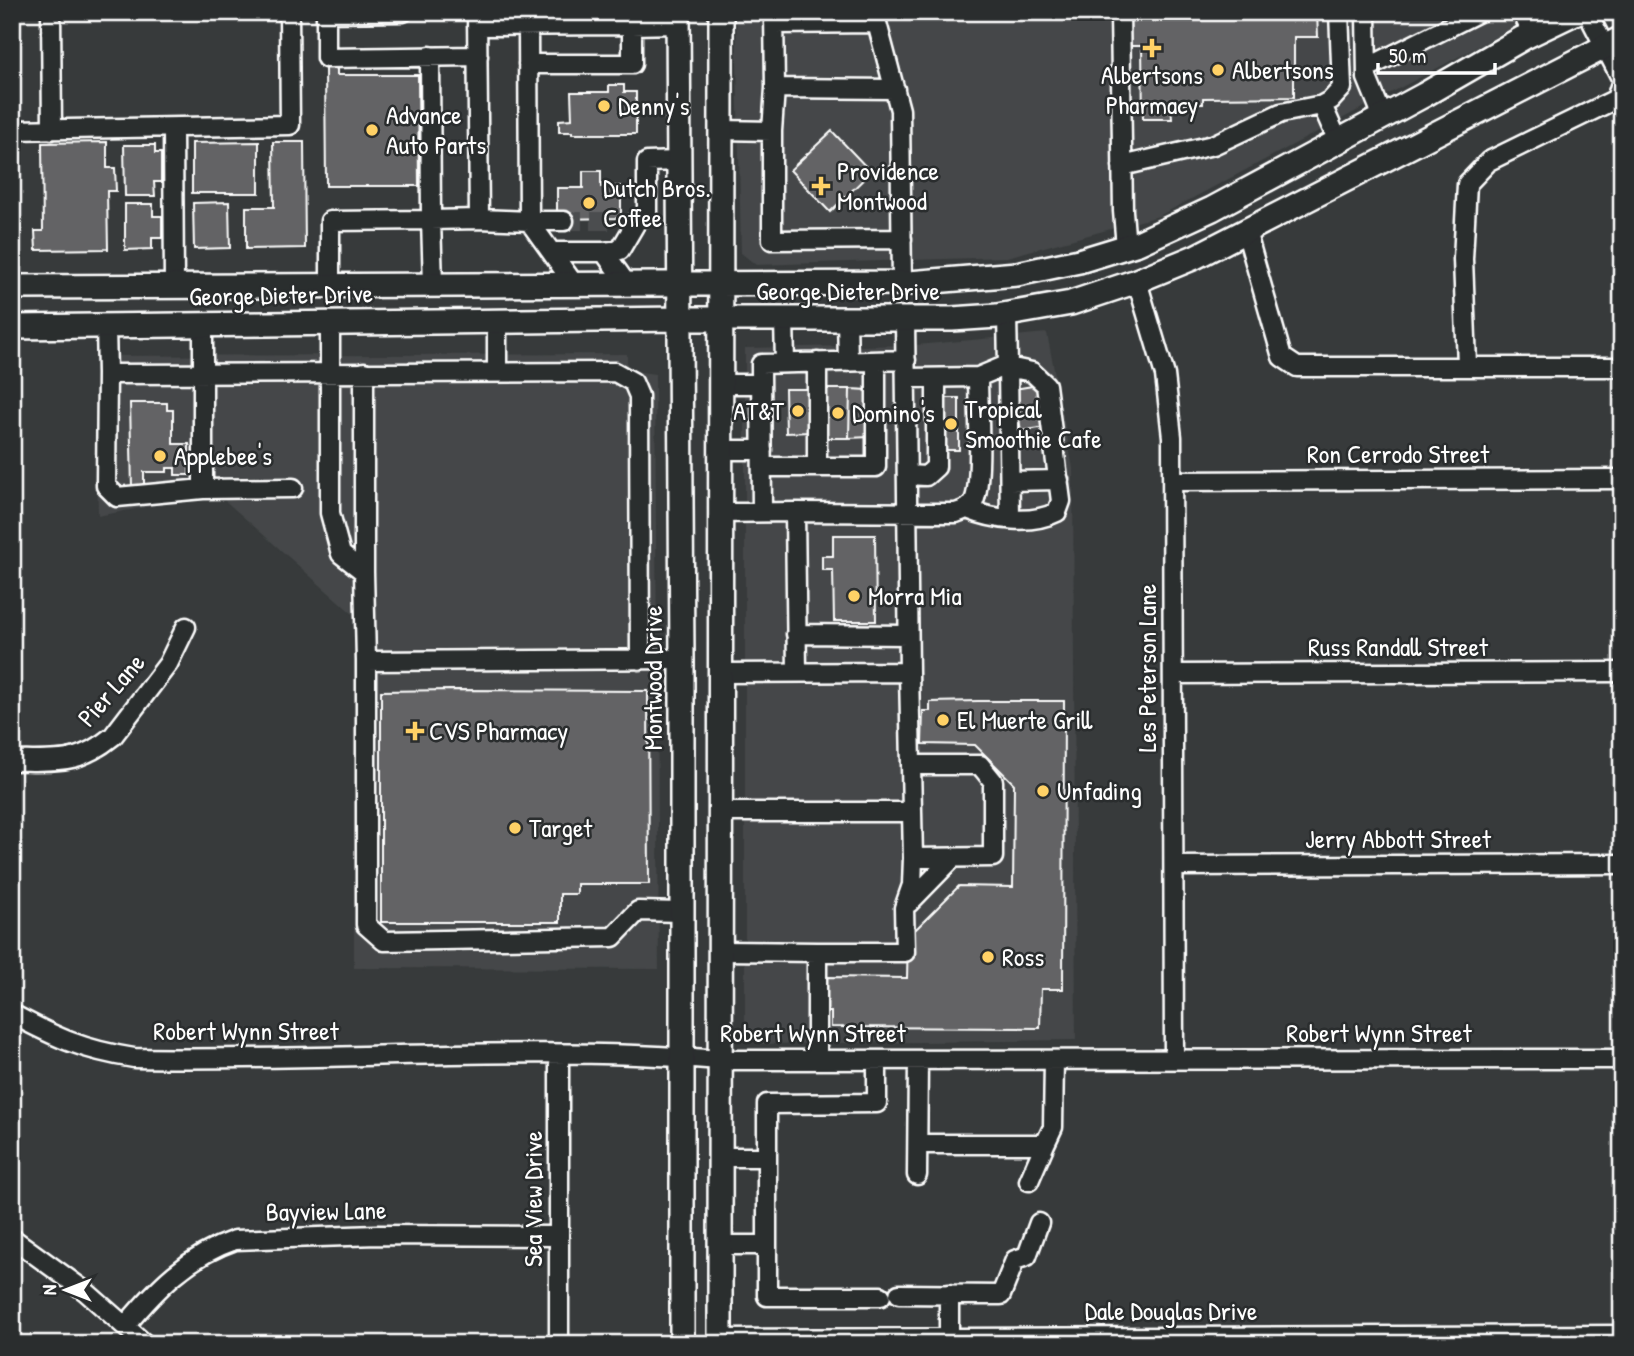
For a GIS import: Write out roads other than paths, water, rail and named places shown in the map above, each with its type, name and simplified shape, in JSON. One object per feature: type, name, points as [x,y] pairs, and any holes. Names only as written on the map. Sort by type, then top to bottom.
[{"type":"main road","points":[[720,1341],[721,12]]},
{"type":"main road","name":"George Dieter Drive","points":[[12,287],[902,283],[1017,274],[1079,261],[1126,247],[1212,209],[1532,33],[1577,12]]},
{"type":"main road","name":"Montwood Drive","points":[[678,18],[682,1344]]},
{"type":"main road","name":"George Dieter Drive","points":[[12,327],[680,319],[952,319],[1007,315],[1071,303],[1137,281],[1195,257],[1612,42]]},
{"type":"main road","points":[[1126,247],[1137,281]]},
{"type":"main road","points":[[330,284],[330,323]]},
{"type":"main road","points":[[682,659],[719,666]]},
{"type":"street","points":[[51,12],[52,130]]},
{"type":"street","points":[[12,131],[290,125],[289,12]]},
{"type":"street","points":[[403,12],[326,13],[326,58],[478,56]]},
{"type":"street","points":[[1120,12],[1126,247]]},
{"type":"street","points":[[1122,166],[1213,145],[1281,113],[1322,105],[1331,100],[1342,88],[1339,12]]},
{"type":"street","points":[[1366,12],[1367,78],[1383,117]]},
{"type":"street","points":[[1367,68],[1479,12]]},
{"type":"street","points":[[1522,12],[1532,33]]},
{"type":"street","points":[[1468,365],[1463,259],[1467,184],[1489,161],[1619,99],[1622,80],[1612,42],[1587,12]]},
{"type":"street","points":[[479,219],[477,19],[528,26],[632,25],[678,18]]},
{"type":"street","points":[[902,239],[772,240],[774,18],[877,18],[900,110],[902,239],[902,283]]},
{"type":"street","points":[[528,64],[632,64],[632,25]]},
{"type":"street","points":[[528,26],[529,221],[574,284]]},
{"type":"street","points":[[430,56],[433,284]]},
{"type":"street","points":[[775,88],[895,89]]},
{"type":"street","points":[[1322,105],[1338,141]]},
{"type":"street","points":[[173,128],[174,285]]},
{"type":"street","points":[[721,130],[772,131]]},
{"type":"street","points":[[616,221],[636,221],[648,214],[647,162],[679,161]]},
{"type":"street","points":[[647,205],[679,205]]},
{"type":"street","points":[[330,284],[330,221],[564,221]]},
{"type":"street","points":[[552,252],[620,250],[636,221]]},
{"type":"street","points":[[1247,231],[1282,357],[1297,367],[1622,367]]},
{"type":"street","points":[[604,252],[626,284]]},
{"type":"street","name":"Les Peterson Lane","points":[[1137,281],[1165,375],[1171,418],[1174,481],[1174,1059]]},
{"type":"street","points":[[1007,315],[1010,518]]},
{"type":"street","points":[[784,319],[785,363]]},
{"type":"street","points":[[848,319],[848,362]]},
{"type":"street","points":[[720,951],[905,952],[904,908],[912,885],[913,858],[905,319]]},
{"type":"street","points":[[497,321],[497,372]]},
{"type":"street","points":[[330,323],[330,513],[341,554],[363,572]]},
{"type":"street","points":[[203,324],[203,489]]},
{"type":"street","points":[[106,325],[106,486],[117,497],[203,489],[293,488]]},
{"type":"street","points":[[720,450],[817,467],[876,467],[876,361]]},
{"type":"street","points":[[762,512],[761,364],[876,361],[936,377],[978,377],[1002,367],[1032,372],[1046,385],[1062,501],[1057,512],[1044,518],[988,518],[967,509]]},
{"type":"street","points":[[817,362],[817,467]]},
{"type":"street","points":[[364,372],[366,925],[384,942],[613,937],[638,911],[681,912]]},
{"type":"street","points":[[107,374],[615,372],[633,382],[639,396],[640,660]]},
{"type":"street","points":[[907,475],[926,476],[936,467],[936,377]]},
{"type":"street","points":[[720,513],[956,513],[967,509],[974,499],[978,479],[978,377]]},
{"type":"street","points":[[720,384],[761,384]]},
{"type":"street","name":"Ron Cerrodo Street","points":[[1174,481],[1622,479]]},
{"type":"street","points":[[1010,481],[1059,480]]},
{"type":"street","points":[[795,512],[797,673]]},
{"type":"street","name":"Pier Lane","points":[[12,761],[75,759],[103,744],[113,736],[168,664],[186,627]]},
{"type":"street","points":[[796,634],[908,635]]},
{"type":"street","points":[[366,661],[682,659]]},
{"type":"street","points":[[719,666],[797,673],[909,672]]},
{"type":"street","name":"Russ Randall Street","points":[[1174,674],[1622,672]]},
{"type":"street","points":[[911,765],[980,765],[993,781],[993,857],[913,858]]},
{"type":"street","points":[[719,812],[912,812]]},
{"type":"street","points":[[904,908],[953,858]]},
{"type":"street","name":"Jerry Abbott Street","points":[[1174,866],[1622,864]]},
{"type":"street","points":[[817,952],[817,1060]]},
{"type":"street","name":"Robert Wynn Street","points":[[12,1014],[64,1041],[107,1054],[134,1058],[559,1055],[720,1060],[1622,1059]]},
{"type":"street","name":"Sea View Drive","points":[[559,1055],[559,1344]]},
{"type":"street","points":[[877,1060],[877,1103],[767,1104],[767,1296],[1002,1295],[1015,1260],[1027,1256],[1039,1223]]},
{"type":"street","points":[[917,1175],[918,1060]]},
{"type":"street","points":[[1029,1181],[1053,1127],[1054,1060]]},
{"type":"street","points":[[918,1144],[1045,1144]]},
{"type":"street","points":[[720,1157],[767,1157]]},
{"type":"street","name":"Bayview Lane","points":[[126,1325],[156,1289],[177,1271],[218,1246],[235,1240],[376,1236],[559,1236]]},
{"type":"street","points":[[12,1238],[126,1325],[145,1344]]},
{"type":"street","points":[[720,1245],[767,1245]]},
{"type":"street","points":[[949,1294],[949,1338]]},
{"type":"street","name":"Dale Douglas Drive","points":[[720,1341],[900,1341],[949,1338],[1467,1340],[1622,1335]]},
{"type":"tunnel","points":[[564,221],[616,221]]},
{"type":"place","name":"Albertsons Pharmacy","points":[[1152,48]]},
{"type":"place","name":"Albertsons","points":[[1218,70]]},
{"type":"place","name":"Denny's","points":[[604,106]]},
{"type":"place","name":"Advance Auto Parts","points":[[372,130]]},
{"type":"place","name":"Providence Montwood","points":[[821,186]]},
{"type":"place","name":"Dutch Bros. Coffee","points":[[589,203]]},
{"type":"place","name":"AT&T","points":[[798,411]]},
{"type":"place","name":"Domino's","points":[[838,413]]},
{"type":"place","name":"Tropical Smoothie Cafe","points":[[951,424]]},
{"type":"place","name":"Applebee's","points":[[160,456]]},
{"type":"place","name":"Morra Mia","points":[[854,596]]},
{"type":"place","name":"El Muerte Grill","points":[[943,720]]},
{"type":"place","name":"CVS Pharmacy","points":[[415,731]]},
{"type":"place","name":"Unfading","points":[[1043,791]]},
{"type":"place","name":"Target","points":[[515,828]]},
{"type":"place","name":"Ross","points":[[988,957]]}]
